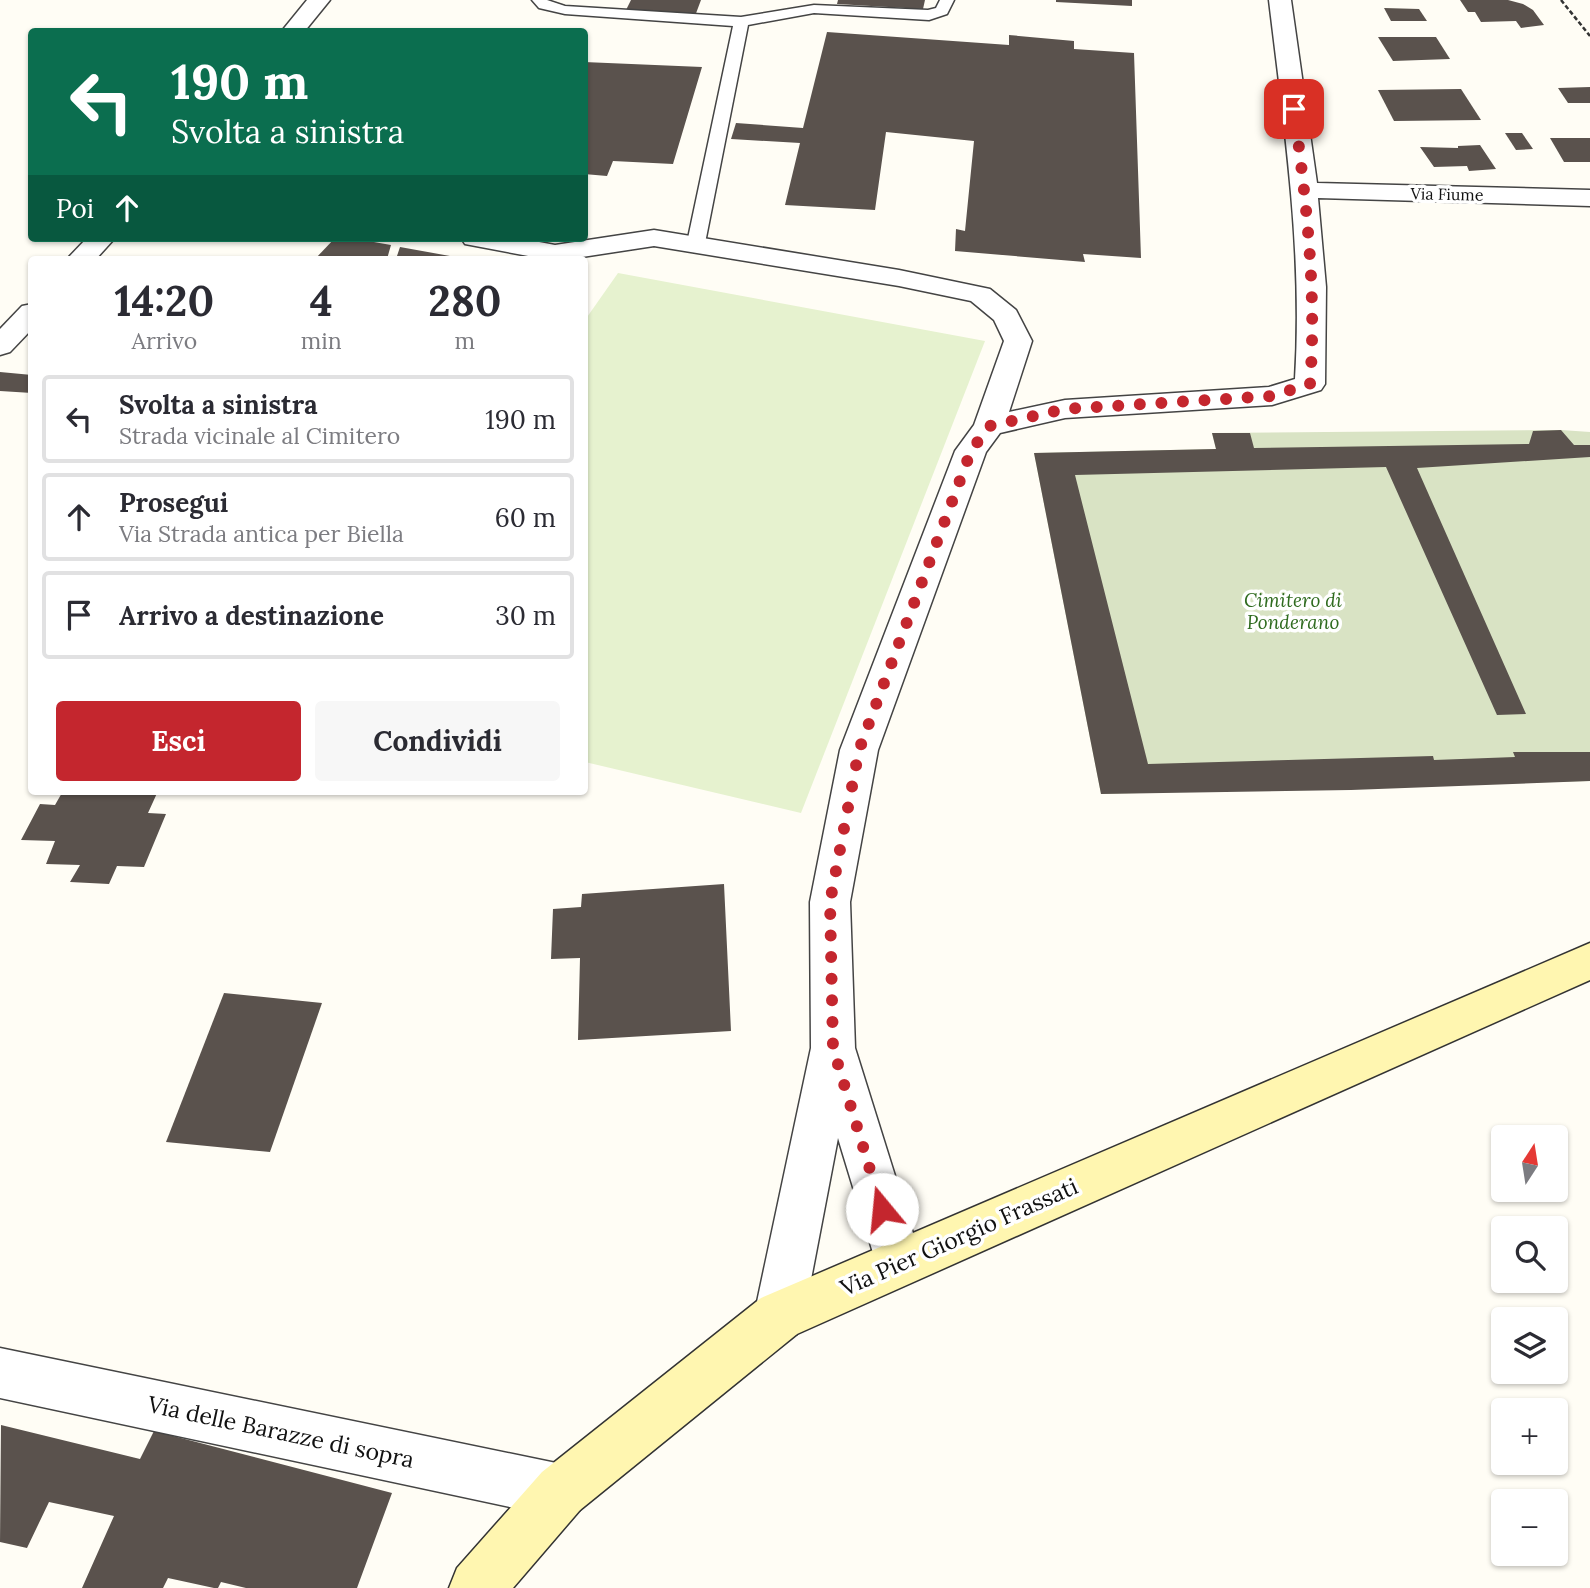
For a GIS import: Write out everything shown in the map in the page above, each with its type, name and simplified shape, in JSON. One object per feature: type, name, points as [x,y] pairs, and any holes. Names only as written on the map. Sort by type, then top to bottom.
[{"type":"street","points":[[295,28],[319,0]]},
{"type":"street","points":[[989,426],[1065,409],[1272,396],[1310,384],[1314,337],[1305,190],[1280,0]]},
{"type":"street","name":"Via Fiume","points":[[1305,190],[1590,198]]},
{"type":"street","points":[[496,242],[555,253],[654,238],[696,243],[980,295],[1006,316],[1018,341],[989,426],[971,451],[859,750],[830,902],[833,1048],[779,1316]]},
{"type":"street","points":[[84,256],[98,242]]},
{"type":"street","points":[[0,346],[28,316]]},
{"type":"street","name":"Via Pier Giorgio Frassati","points":[[477,1588],[561,1491],[779,1316],[1590,961]]},
{"type":"street","points":[[833,1048],[898,1262]]},
{"type":"street","name":"Via delle Barazze di sopra","points":[[0,1373],[561,1491]]},
{"type":"lane","points":[[539,0],[544,5],[565,10],[741,22],[815,4],[929,15],[942,11],[947,0]]},
{"type":"lane","points":[[696,243],[741,22]]},
{"type":"path","points":[[1561,0],[1590,36]]},
{"type":"green space","points":[[618,273],[985,341],[801,813],[588,763],[588,316]]},
{"type":"green space","name":"Cimitero di Ponderano","points":[[1590,432],[1590,781],[1101,794],[1034,453],[1216,449],[1212,433]]},
{"type":"building","points":[[631,0],[701,0],[695,16],[625,12]]},
{"type":"building","points":[[838,0],[925,0],[923,9],[837,4]]},
{"type":"building","points":[[1132,0],[1132,6],[1056,2]]},
{"type":"building","points":[[1460,0],[1508,0],[1523,4],[1533,10],[1544,25],[1521,28],[1516,21],[1481,22],[1475,12],[1468,12]]},
{"type":"building","points":[[1384,8],[1419,9],[1427,21],[1391,21]]},
{"type":"building","points":[[827,32],[1009,45],[1009,35],[1074,41],[1074,49],[1134,53],[1141,258],[1083,254],[1085,262],[955,251],[956,229],[965,231],[974,141],[886,132],[875,210],[785,205],[800,143],[731,139],[736,123],[803,128]]},
{"type":"building","points":[[1378,37],[1436,37],[1450,59],[1393,61]]},
{"type":"building","points":[[588,62],[702,67],[673,164],[613,161],[607,176],[588,174]]},
{"type":"building","points":[[1590,87],[1590,103],[1568,103],[1558,88]]},
{"type":"building","points":[[1461,89],[1481,120],[1394,121],[1378,90]]},
{"type":"building","points":[[1505,133],[1522,133],[1533,149],[1516,150]]},
{"type":"building","points":[[1550,138],[1590,138],[1590,162],[1564,162]]},
{"type":"building","points":[[1480,145],[1496,169],[1469,171],[1467,166],[1434,167],[1420,147],[1458,148]]},
{"type":"building","points":[[331,242],[374,242],[391,245],[388,256],[318,256]]},
{"type":"building","points":[[400,247],[450,256],[397,256]]},
{"type":"building","points":[[0,372],[28,375],[28,393],[0,391]]},
{"type":"building","points":[[1561,430],[1574,445],[1590,445],[1590,457],[1417,468],[1526,714],[1497,715],[1386,467],[1075,475],[1148,764],[1433,756],[1434,760],[1515,757],[1513,752],[1590,752],[1590,781],[1351,790],[1101,794],[1034,453],[1216,449],[1212,433],[1250,433],[1254,448],[1529,444],[1533,431]]},
{"type":"building","points":[[61,795],[156,795],[148,813],[166,814],[144,867],[117,866],[109,884],[70,882],[80,865],[46,864],[55,841],[21,840],[40,804],[55,805]]},
{"type":"building","points":[[724,884],[731,1031],[578,1040],[580,958],[551,959],[553,909],[581,907],[582,894]]},
{"type":"building","points":[[224,993],[322,1003],[270,1152],[166,1142]]},
{"type":"building","points":[[1,1425],[140,1459],[154,1431],[392,1493],[357,1588],[246,1588],[221,1582],[218,1588],[214,1588],[168,1578],[163,1588],[82,1588],[114,1516],[49,1502],[27,1548],[0,1542]]},
{"type":"route","points":[[882,1209],[833,1048],[830,902],[859,750],[971,451],[989,426],[1065,409],[1272,396],[1310,384],[1314,337],[1308,219],[1294,109]]}]
